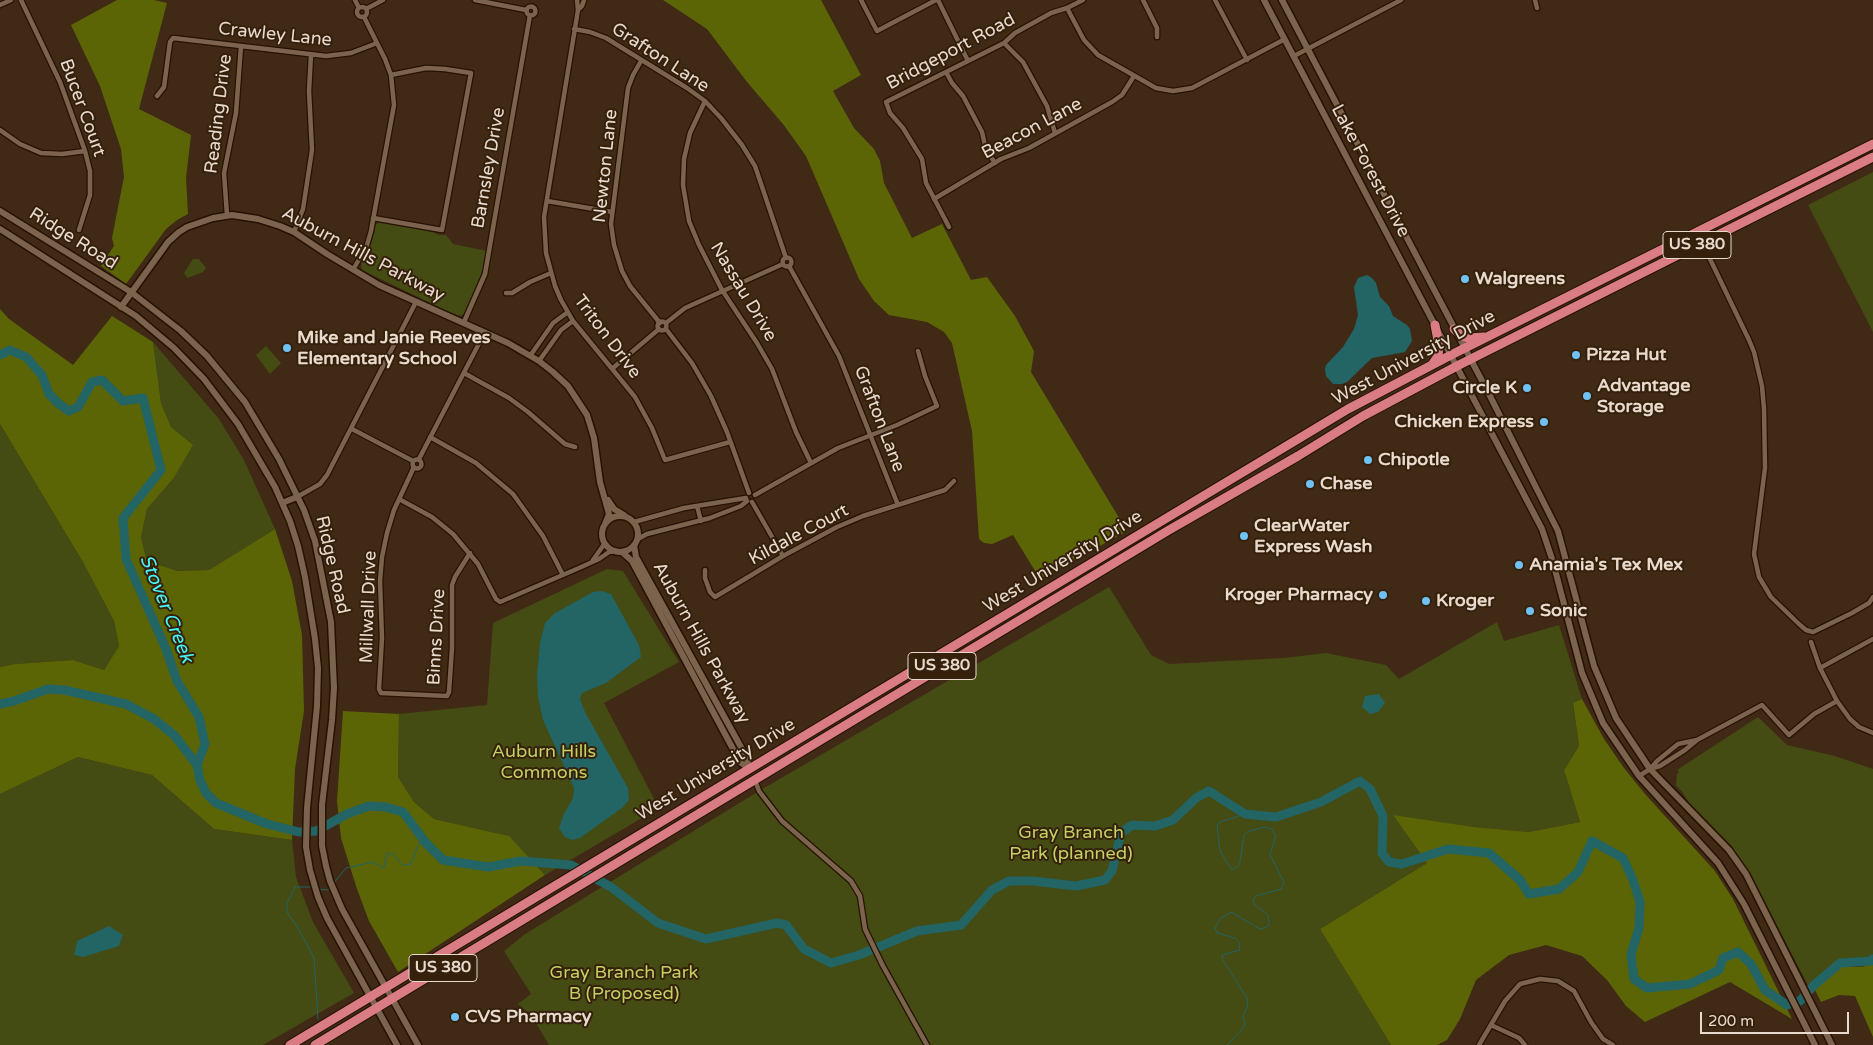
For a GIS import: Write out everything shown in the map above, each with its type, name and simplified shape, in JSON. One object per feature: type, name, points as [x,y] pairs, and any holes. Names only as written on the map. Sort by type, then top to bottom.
[{"type":"highway","name":"West University Drive","points":[[290,1045],[1348,409],[1464,348],[1873,144]]},
{"type":"highway","name":"West University Drive","points":[[315,1045],[1202,510],[1298,456],[1362,416],[1470,359],[1873,156]]},
{"type":"highway","points":[[1571,295],[1576,306]]},
{"type":"highway","points":[[1432,365],[1438,356],[1439,346],[1435,325]]},
{"type":"highway","points":[[1454,329],[1462,336],[1468,338],[1489,336]]},
{"type":"highway","points":[[1085,581],[1092,572],[1162,530],[1164,520]]},
{"type":"highway","points":[[749,769],[755,780]]},
{"type":"street","points":[[0,5],[11,0]]},
{"type":"street","name":"Bucer Court","points":[[21,0],[54,68],[85,152],[91,186],[88,204],[79,230]]},
{"type":"street","points":[[355,0],[359,8],[357,15],[364,17]]},
{"type":"street","points":[[354,270],[366,245],[373,218],[393,112],[394,98],[391,75],[364,17],[366,10],[383,0]]},
{"type":"street","points":[[475,0],[526,10],[530,15]]},
{"type":"street","name":"Barnsley Drive","points":[[464,322],[485,274],[530,15],[533,15],[535,11],[535,8],[531,6],[532,0]]},
{"type":"street","name":"Triton Drive","points":[[577,0],[578,10],[547,201],[544,233],[551,274],[557,292],[574,321],[632,392],[647,417],[665,460],[730,442]]},
{"type":"street","name":"Triton Drive","points":[[578,10],[584,0]]},
{"type":"street","points":[[861,0],[877,31],[937,0],[968,61]]},
{"type":"street","name":"Bridgeport Road","points":[[934,199],[926,183],[922,159],[904,128],[890,113],[886,102],[1004,43],[1015,32],[1051,13],[1083,0]]},
{"type":"street","points":[[1143,0],[1157,28],[1157,37]]},
{"type":"street","points":[[1215,0],[1247,60]]},
{"type":"street","name":"Lake Forest Drive","points":[[1264,0],[1332,132],[1518,480],[1542,529],[1553,562],[1585,681],[1603,723],[1639,776],[1718,863],[1744,904],[1815,1045]]},
{"type":"street","name":"Lake Forest Drive","points":[[1282,0],[1558,531],[1594,666],[1616,718],[1650,769],[1729,850],[1746,874],[1831,1043]]},
{"type":"street","points":[[1294,56],[1401,0]]},
{"type":"street","points":[[1535,0],[1537,8]]},
{"type":"street","points":[[526,10],[531,6]]},
{"type":"street","points":[[359,8],[366,10]]},
{"type":"street","points":[[1067,8],[1084,40],[1098,55],[1156,88],[1173,91],[1192,88],[1285,39]]},
{"type":"street","name":"Grafton Lane","points":[[574,29],[606,38],[705,101],[736,135],[751,158],[761,181],[786,258]]},
{"type":"street","name":"Crawley Lane","points":[[157,96],[164,88],[170,42],[173,38],[326,56],[358,51],[377,43]]},
{"type":"street","points":[[1004,43],[1023,62],[1047,106],[1055,133]]},
{"type":"street","name":"Reading Drive","points":[[227,215],[224,173],[236,113],[241,46]]},
{"type":"street","points":[[294,232],[303,210],[312,150],[309,90],[310,55]]},
{"type":"street","name":"Newton Lane","points":[[641,61],[628,88],[611,224],[614,245],[622,271],[630,286],[660,323]]},
{"type":"street","points":[[373,218],[442,230],[471,73],[426,68],[391,75]]},
{"type":"street","points":[[946,72],[963,96],[982,132],[986,150],[994,163]]},
{"type":"street","name":"Beacon Lane","points":[[934,199],[994,163],[1029,148],[1112,102],[1122,95],[1134,76]]},
{"type":"street","name":"Nassau Drive","points":[[705,101],[693,124],[683,168],[684,194],[689,221],[722,290],[765,356],[778,383],[796,432],[811,463]]},
{"type":"street","points":[[0,130],[20,144],[41,152],[62,154],[85,152]]},
{"type":"street","points":[[934,199],[949,228]]},
{"type":"street","points":[[547,201],[612,212]]},
{"type":"street","name":"Ridge Road","points":[[0,211],[131,292],[181,331],[229,381],[261,426],[297,496],[315,541],[331,622],[332,720],[322,804],[322,846],[330,881],[340,904],[418,1045]]},
{"type":"street","name":"Auburn Hills Parkway","points":[[121,306],[168,242],[179,232],[199,222],[227,215],[237,216],[268,222],[294,232],[354,270],[416,302],[485,332],[539,361],[568,386],[587,415],[594,438],[600,482],[608,514],[605,524]]},
{"type":"street","name":"Ridge Road","points":[[0,229],[121,306],[174,348],[209,386],[238,424],[282,503],[298,546],[315,639],[318,668],[317,706],[307,808],[306,847],[313,882],[323,911],[397,1045]]},
{"type":"street","points":[[1696,232],[1750,340],[1762,386],[1764,468],[1754,544],[1755,561],[1759,577],[1771,597],[1806,630],[1813,632],[1830,625],[1869,603],[1873,597]]},
{"type":"street","points":[[613,368],[659,329],[660,323],[666,323],[686,308],[722,290],[783,264],[789,266],[792,264],[791,260],[786,258],[783,260],[783,264]]},
{"type":"street","name":"Grafton Lane","points":[[789,266],[834,346],[898,505]]},
{"type":"street","points":[[506,293],[512,293],[530,282],[551,274]]},
{"type":"street","points":[[282,503],[315,487],[324,480],[416,302]]},
{"type":"street","points":[[530,356],[557,319],[568,312]]},
{"type":"street","points":[[539,361],[556,335],[567,324],[574,321]]},
{"type":"street","points":[[399,499],[444,526],[470,553],[478,564],[496,599],[500,602],[590,563],[609,552],[629,550],[647,534],[701,521],[741,506],[749,493],[717,408],[684,352],[666,330],[666,323]]},
{"type":"street","points":[[659,329],[662,331],[666,330]]},
{"type":"street","points":[[548,330],[556,335]]},
{"type":"street","name":"Millwall Drive","points":[[447,696],[381,692],[379,689],[382,638],[380,568],[387,533],[399,499],[414,468],[421,466],[418,459],[485,332]]},
{"type":"street","points":[[752,502],[755,499],[755,495],[838,448],[898,425],[937,406],[918,351]]},
{"type":"street","points":[[464,373],[509,398],[565,444],[575,447]]},
{"type":"street","points":[[352,429],[413,461],[418,459]]},
{"type":"street","points":[[430,437],[476,463],[512,494],[544,536],[563,575]]},
{"type":"street","points":[[413,461],[412,465],[414,468]]},
{"type":"street","points":[[1518,480],[1530,474]]},
{"type":"street","name":"Kildale Court","points":[[705,570],[707,585],[715,597],[783,556],[845,523],[945,490],[954,481]]},
{"type":"street","points":[[749,493],[755,495]]},
{"type":"street","name":"Auburn Hills Parkway","points":[[604,495],[614,509],[625,516]]},
{"type":"street","points":[[634,522],[667,512],[746,499],[752,502],[783,556]]},
{"type":"street","points":[[697,506],[701,521]]},
{"type":"street","points":[[618,551],[605,544],[602,534],[605,524],[613,517],[625,516],[634,522],[638,528],[636,542]]},
{"type":"street","name":"Auburn Hills Parkway","points":[[636,542],[636,557],[747,758],[749,769]]},
{"type":"street","points":[[590,563],[605,544]]},
{"type":"street","name":"Auburn Hills Parkway","points":[[618,551],[632,560],[740,762],[749,769]]},
{"type":"street","name":"Binns Drive","points":[[447,696],[450,692],[452,648],[452,585],[470,553]]},
{"type":"street","points":[[1560,589],[1574,586]]},
{"type":"street","points":[[1820,668],[1873,640]]},
{"type":"street","points":[[1811,642],[1820,668],[1837,701],[1850,719],[1859,727],[1873,733]]},
{"type":"street","points":[[1639,776],[1650,769],[1660,766],[1697,740],[1762,705],[1789,736],[1814,714],[1837,701]]},
{"type":"street","points":[[1650,769],[1678,744],[1697,740]]},
{"type":"street","points":[[755,780],[759,791],[782,821],[851,881],[860,896],[866,929],[883,966],[927,1045]]},
{"type":"street","points":[[1479,1045],[1505,1001],[1520,984],[1540,979],[1558,982],[1574,990],[1591,1022],[1603,1039],[1613,1045]]},
{"type":"street","points":[[1491,1025],[1519,1038],[1525,1045]]},
{"type":"green space","points":[[117,0],[154,0],[167,3],[139,109],[191,135],[186,178],[188,214],[166,229],[126,284],[101,266],[114,246],[112,238],[124,177],[121,149],[100,86],[71,25]]},
{"type":"green space","points":[[663,0],[821,0],[861,75],[833,91],[854,128],[874,149],[880,161],[884,183],[912,238],[942,224],[971,280],[987,277],[1015,316],[1034,351],[1031,372],[1127,531],[1040,579],[1013,535],[992,544],[984,543],[979,539],[972,431],[952,343],[944,332],[927,322],[889,315],[874,301],[859,279],[806,156],[783,124],[747,82],[707,29]]},
{"type":"green space","points":[[1873,172],[1873,332],[1808,205]]},
{"type":"green space","points":[[380,222],[446,235],[453,244],[487,251],[478,285],[464,314],[459,316],[447,311],[362,270],[361,262],[375,225]]},
{"type":"green space","points":[[193,259],[199,259],[206,268],[203,272],[187,278],[184,273]]},
{"type":"green space","points":[[0,309],[9,319],[73,365],[112,316],[153,342],[161,403],[171,427],[193,445],[173,479],[147,509],[141,537],[147,561],[178,571],[209,570],[275,529],[292,581],[302,635],[304,711],[295,769],[292,840],[214,829],[152,775],[78,757],[0,794],[0,667],[15,664],[73,660],[104,670],[119,646],[114,621],[84,564],[0,424]]},
{"type":"green space","points":[[153,342],[219,419],[244,460],[275,529],[209,570],[178,571],[147,561],[141,537],[147,509],[173,479],[171,427],[161,403]]},
{"type":"green space","points":[[266,346],[281,363],[270,374],[256,355]]},
{"type":"green space","points":[[0,424],[84,564],[114,621],[119,646],[104,670],[73,660],[0,667]]},
{"type":"green space","name":"Auburn Hills Commons","points":[[607,569],[623,571],[679,662],[604,703],[659,808],[545,875],[508,836],[434,819],[414,802],[398,777],[399,714],[487,705],[493,623]]},
{"type":"green space","name":"Gray Branch Park (planned)","points":[[1109,587],[1151,655],[1169,664],[1284,658],[1326,653],[1386,665],[1399,679],[1497,622],[1504,641],[1559,625],[1582,699],[1573,704],[1579,746],[1564,770],[1580,822],[1529,832],[1474,827],[1394,816],[1427,863],[1320,929],[1391,1045],[549,1045],[531,1015],[518,1004],[531,994],[504,951],[525,934],[759,791]]},
{"type":"green space","points":[[1582,699],[1604,739],[1624,768],[1715,871],[1733,899],[1792,1019],[1730,982],[1645,1022],[1626,1006],[1607,980],[1582,956],[1546,945],[1509,955],[1476,980],[1460,1019],[1447,1040],[1437,1045],[1391,1045],[1320,929],[1427,863],[1393,815],[1474,827],[1529,832],[1580,822],[1564,770],[1579,746],[1573,703]]},
{"type":"green space","points":[[343,711],[399,714],[398,777],[414,802],[434,819],[509,836],[545,875],[398,972],[369,921],[341,838],[337,801]]},
{"type":"green space","points":[[1758,717],[1787,745],[1835,756],[1873,769],[1873,955],[1864,967],[1848,964],[1832,966],[1811,991],[1759,891],[1743,865],[1692,808],[1676,785],[1679,772],[1677,770]]},
{"type":"green space","points":[[78,757],[152,775],[214,829],[292,840],[296,877],[313,922],[354,993],[263,1045],[0,1045],[0,794]]},
{"type":"green space","points":[[1873,955],[1873,1037],[1855,996],[1839,995],[1821,1002],[1813,986],[1832,966],[1864,967]]},
{"type":"water","points":[[1367,275],[1376,283],[1380,297],[1389,306],[1393,316],[1410,329],[1412,341],[1405,352],[1372,358],[1347,382],[1333,384],[1326,376],[1326,365],[1343,347],[1354,329],[1358,315],[1354,287],[1358,278]]},
{"type":"water","points":[[602,591],[611,594],[639,645],[641,657],[606,683],[582,693],[580,699],[585,712],[628,788],[629,800],[622,808],[580,838],[572,840],[565,837],[559,828],[573,798],[574,788],[543,720],[538,697],[537,675],[540,643],[545,623],[555,613],[593,592]]},
{"type":"water","points":[[1379,694],[1385,703],[1378,712],[1370,714],[1362,707],[1365,696]]},
{"type":"water","points":[[109,926],[123,935],[119,946],[83,957],[74,955],[77,941]]},
{"type":"waterway","name":"Stover Creek","points":[[0,355],[10,350],[26,357],[42,375],[49,394],[69,411],[78,407],[92,382],[102,380],[123,401],[143,398],[161,470],[123,518],[126,559],[166,649],[177,681],[199,717],[205,744],[197,765]]},
{"type":"waterway","points":[[0,704],[48,689],[64,690],[126,704],[154,719],[175,736],[197,765],[200,780],[206,793],[216,803],[267,824],[299,832],[316,831],[347,814],[369,806],[385,807],[403,812],[426,843],[443,860],[488,867],[521,861],[571,865],[611,887],[658,923],[706,939],[777,923],[786,925],[804,949],[831,963],[859,955],[917,931],[961,925],[992,890],[1009,881],[1033,881],[1076,886],[1105,880],[1112,871],[1121,833],[1132,825],[1155,826],[1173,820],[1196,798],[1209,791],[1245,814],[1276,817],[1321,802],[1360,781],[1370,789],[1383,816],[1382,853],[1389,862],[1402,864],[1448,849],[1489,853],[1520,880],[1529,894],[1559,889],[1578,872],[1592,841],[1623,858],[1640,902],[1639,928],[1631,954],[1634,979],[1647,988],[1690,984],[1719,970],[1723,958],[1738,952],[1751,964],[1765,990],[1787,1005],[1800,1001],[1813,986],[1840,963],[1871,961],[1873,959]]},
{"type":"waterway","points":[[1227,1045],[1245,1026],[1243,1016],[1248,1005],[1247,998],[1223,960],[1222,955],[1240,950],[1239,942],[1235,938],[1217,933],[1215,928],[1220,919],[1231,912],[1260,929],[1267,927],[1269,924],[1268,915],[1254,904],[1253,900],[1256,896],[1281,889],[1284,883],[1270,854],[1276,836],[1272,829],[1265,827],[1249,831],[1244,835],[1240,862],[1232,870],[1220,851],[1217,825],[1220,822],[1245,814]]},
{"type":"waterway","points":[[333,884],[346,868],[373,862],[384,868],[387,853],[393,854],[403,865],[411,864],[419,843],[426,843]]},
{"type":"waterway","points":[[313,887],[295,887],[287,903],[287,912],[314,958],[318,1019]]},
{"type":"waterway","points":[[319,889],[329,889]]},
{"type":"place","name":"Walgreens","points":[[1465,279]]},
{"type":"place","name":"Mike and Janie Reeves Elementary School","points":[[287,348]]},
{"type":"place","name":"Pizza Hut","points":[[1576,355]]},
{"type":"place","name":"Circle K","points":[[1527,388]]},
{"type":"place","name":"Advantage Storage","points":[[1587,396]]},
{"type":"place","name":"Chicken Express","points":[[1544,422]]},
{"type":"place","name":"Chipotle","points":[[1368,460]]},
{"type":"place","name":"Chase","points":[[1310,484]]},
{"type":"place","name":"ClearWater Express Wash","points":[[1244,536]]},
{"type":"place","name":"Anamia's Tex Mex","points":[[1519,565]]},
{"type":"place","name":"Kroger Pharmacy","points":[[1383,595]]},
{"type":"place","name":"Kroger","points":[[1426,601]]},
{"type":"place","name":"Sonic","points":[[1530,611]]},
{"type":"place","name":"CVS Pharmacy","points":[[455,1017]]},
{"type":"park label","name":"Gray Branch Park B (Proposed)","points":[[624,983]]}]
